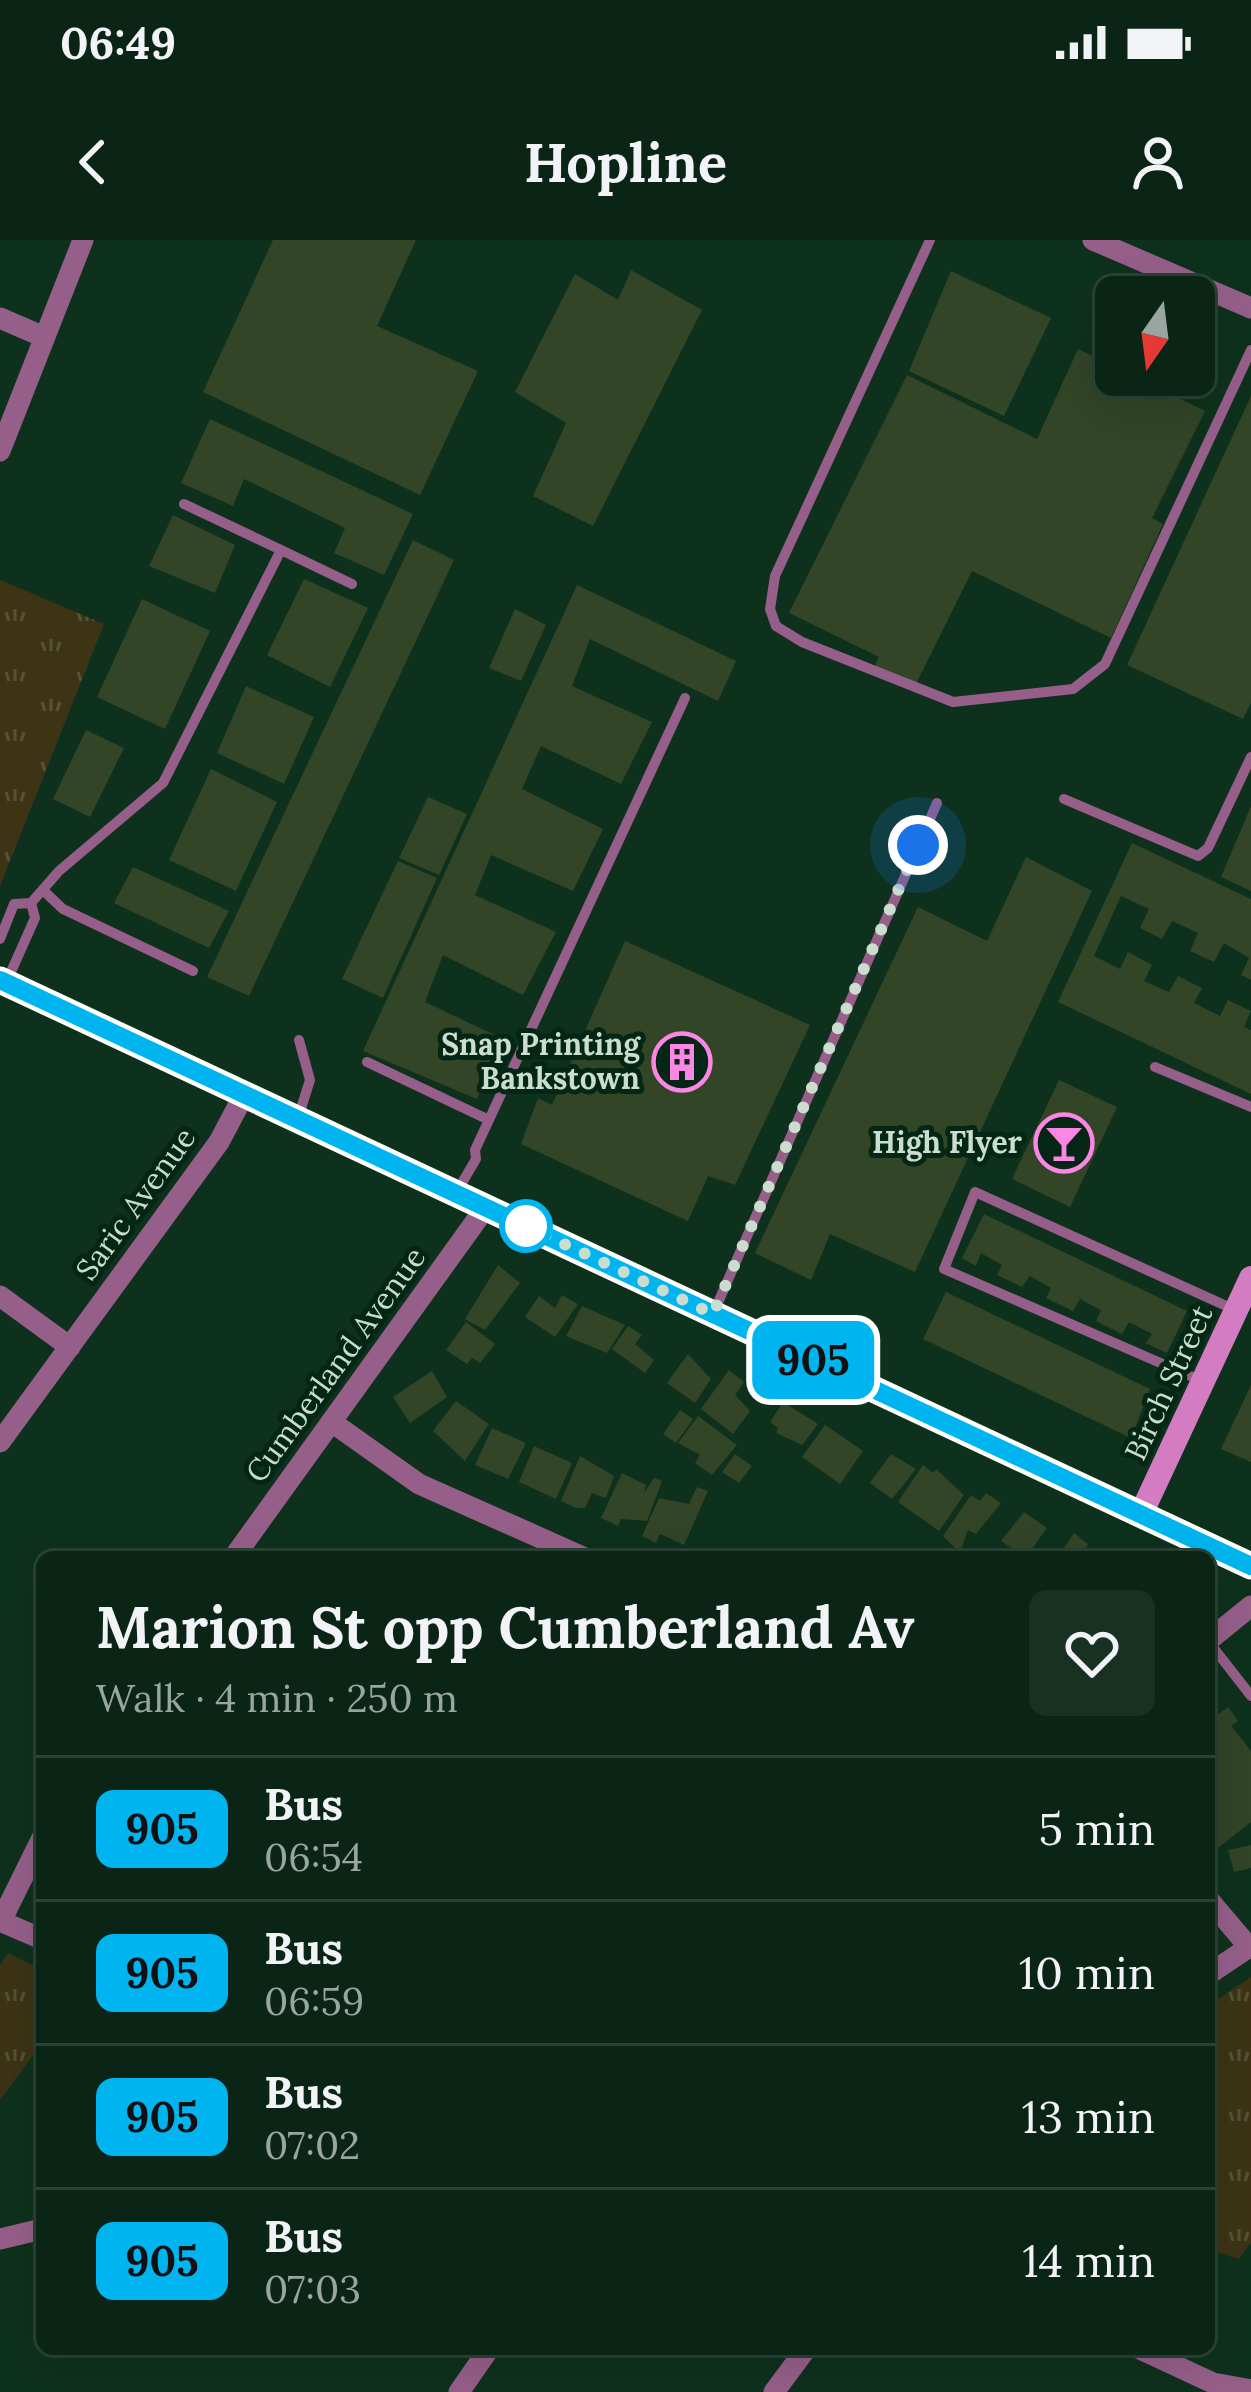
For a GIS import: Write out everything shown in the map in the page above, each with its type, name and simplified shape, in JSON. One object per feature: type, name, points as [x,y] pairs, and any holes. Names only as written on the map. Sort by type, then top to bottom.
[{"type":"main road","points":[[3,981],[298,1118],[460,1182],[486,1207],[1251,1566]]},
{"type":"main road","name":"Birch Street","points":[[1141,1514],[1251,1278]]},
{"type":"street","points":[[0,451],[83,240]]},
{"type":"street","points":[[1093,240],[1251,308]]},
{"type":"street","points":[[0,318],[44,337]]},
{"type":"street","name":"Saric Avenue","points":[[0,1442],[219,1142],[245,1094]]},
{"type":"street","name":"Cumberland Avenue","points":[[238,1551],[486,1207]]},
{"type":"street","points":[[0,1296],[70,1347]]},
{"type":"street","points":[[333,1423],[419,1484],[570,1551]]},
{"type":"street","points":[[1215,1636],[1251,1606]]},
{"type":"street","points":[[36,1850],[0,1921],[36,1937]]},
{"type":"street","points":[[1215,1907],[1250,1947],[1215,1969]]},
{"type":"street","points":[[0,2239],[36,2230]]},
{"type":"street","points":[[459,2392],[481,2355]]},
{"type":"street","points":[[774,2392],[802,2355]]},
{"type":"street","points":[[1151,2355],[1211,2388],[1251,2390]]},
{"type":"lane","points":[[930,240],[776,576],[770,609],[776,626],[802,642],[953,702],[1073,689],[1105,664],[1251,350]]},
{"type":"lane","points":[[184,504],[352,584]]},
{"type":"lane","points":[[0,939],[14,904],[31,903],[163,783],[281,550]]},
{"type":"lane","points":[[460,1182],[476,1159],[475,1150],[685,698]]},
{"type":"lane","points":[[1064,800],[1198,856],[1208,848],[1251,757]]},
{"type":"lane","points":[[713,1314],[937,803]]},
{"type":"lane","points":[[43,890],[63,909],[193,971]]},
{"type":"lane","points":[[3,981],[35,918],[31,903]]},
{"type":"lane","points":[[298,1118],[310,1080],[299,1040]]},
{"type":"lane","points":[[367,1062],[489,1120]]},
{"type":"lane","points":[[1155,1067],[1249,1106]]},
{"type":"lane","points":[[1203,1381],[944,1269],[975,1192],[1236,1310]]},
{"type":"lane","points":[[1215,1649],[1251,1696]]},
{"type":"green space","points":[[0,580],[104,624],[0,886]]},
{"type":"green space","points":[[8,1953],[36,1967],[36,2051],[0,2100],[0,1965]]},
{"type":"green space","points":[[1251,1977],[1251,2243],[1239,2259],[1215,2252],[1215,2001]]},
{"type":"building","points":[[273,240],[416,240],[377,326],[478,371],[420,495],[203,392]]},
{"type":"building","points":[[631,270],[702,310],[593,526],[533,496],[566,423],[515,392],[575,274],[618,300]]},
{"type":"building","points":[[951,271],[1051,318],[1004,416],[909,371]]},
{"type":"building","points":[[1078,349],[1095,357],[1095,396],[1175,396],[1205,411],[1152,518],[1163,524],[1111,638],[972,571],[913,690],[873,670],[879,657],[789,613],[907,375],[1037,439]]},
{"type":"building","points":[[1251,396],[1251,703],[1243,719],[1127,665]]},
{"type":"building","points":[[210,419],[413,514],[384,575],[334,553],[345,528],[244,479],[233,506],[181,483]]},
{"type":"building","points":[[173,515],[235,545],[215,593],[149,566]]},
{"type":"building","points":[[413,540],[454,560],[249,996],[207,977]]},
{"type":"building","points":[[304,579],[368,608],[330,687],[267,655]]},
{"type":"building","points":[[577,585],[736,661],[718,701],[590,639],[572,686],[652,722],[621,784],[541,746],[522,789],[603,829],[573,891],[491,855],[475,895],[556,932],[523,995],[443,955],[425,1002],[503,1039],[477,1099],[363,1051]]},
{"type":"building","points":[[142,599],[210,631],[165,729],[97,697]]},
{"type":"building","points":[[515,609],[546,625],[521,681],[489,668]]},
{"type":"building","points":[[246,686],[314,717],[284,784],[217,753]]},
{"type":"building","points":[[86,730],[124,748],[90,817],[53,799]]},
{"type":"building","points":[[211,769],[277,802],[236,891],[169,860]]},
{"type":"building","points":[[428,797],[467,814],[439,875],[399,858]]},
{"type":"building","points":[[1251,806],[1251,891],[1221,877]]},
{"type":"building","points":[[1132,843],[1251,899],[1251,980],[1241,975],[1249,958],[1224,943],[1214,962],[1190,951],[1198,933],[1172,921],[1162,939],[1140,928],[1149,909],[1121,896],[1094,956],[1120,969],[1128,952],[1152,965],[1144,981],[1169,992],[1178,976],[1202,988],[1194,1003],[1220,1016],[1228,1000],[1251,1011],[1244,1027],[1251,1030],[1251,1094],[1058,1002]]},
{"type":"building","points":[[1026,857],[1092,891],[915,1272],[830,1234],[811,1280],[755,1253],[918,907],[987,941]]},
{"type":"building","points":[[398,861],[437,878],[383,998],[342,979]]},
{"type":"building","points":[[133,867],[229,911],[209,948],[114,903]]},
{"type":"building","name":"Snap Printing Bankstown","points":[[625,941],[810,1025],[735,1185],[708,1176],[688,1221],[521,1144],[538,1098],[552,1105]]},
{"type":"building","name":"High Flyer","points":[[1059,1080],[1117,1107],[1070,1207],[1012,1179]]},
{"type":"building","points":[[984,1214],[1187,1311],[1167,1353],[1146,1343],[1152,1334],[1129,1322],[1122,1334],[1096,1321],[1101,1310],[1080,1299],[1073,1311],[1046,1298],[1051,1288],[1030,1276],[1022,1287],[997,1275],[1002,1265],[981,1253],[976,1266],[962,1258]]},
{"type":"building","points":[[498,1265],[520,1283],[485,1330],[465,1319]]},
{"type":"building","points":[[946,1292],[1150,1389],[1131,1438],[923,1339]]},
{"type":"building","points":[[562,1295],[578,1304],[555,1337],[525,1317],[539,1296],[555,1308]]},
{"type":"building","points":[[582,1306],[625,1325],[607,1353],[566,1336]]},
{"type":"building","points":[[466,1322],[495,1344],[480,1363],[472,1358],[467,1364],[446,1350]]},
{"type":"building","points":[[628,1326],[642,1335],[635,1344],[654,1360],[645,1373],[612,1349]]},
{"type":"building","points":[[688,1354],[711,1379],[695,1403],[667,1383]]},
{"type":"building","points":[[729,1370],[744,1382],[735,1395],[750,1411],[733,1434],[701,1409]]},
{"type":"building","points":[[432,1371],[447,1397],[410,1423],[393,1397]]},
{"type":"building","points":[[1251,1385],[1251,1462],[1221,1449]]},
{"type":"building","points":[[456,1401],[489,1424],[465,1461],[433,1431]]},
{"type":"building","points":[[783,1402],[818,1424],[802,1445],[776,1433],[778,1428],[770,1422]]},
{"type":"building","points":[[680,1410],[693,1419],[676,1443],[663,1434]]},
{"type":"building","points":[[698,1416],[737,1445],[712,1475],[695,1463],[700,1455],[678,1443]]},
{"type":"building","points":[[825,1425],[863,1451],[840,1484],[802,1457]]},
{"type":"building","points":[[492,1428],[526,1443],[508,1479],[475,1465]]},
{"type":"building","points":[[534,1446],[572,1463],[556,1499],[519,1482]]},
{"type":"building","points":[[735,1454],[752,1466],[739,1483],[722,1472]]},
{"type":"building","points":[[891,1454],[916,1469],[892,1499],[870,1483]]},
{"type":"building","points":[[580,1456],[614,1476],[606,1498],[592,1493],[585,1508],[561,1501]]},
{"type":"building","points":[[923,1465],[933,1473],[936,1469],[964,1495],[939,1531],[898,1502]]},
{"type":"building","points":[[622,1473],[646,1485],[644,1493],[654,1478],[662,1481],[647,1521],[621,1519],[618,1526],[601,1518]]},
{"type":"building","points":[[697,1487],[708,1491],[684,1545],[660,1534],[656,1543],[642,1536],[659,1498],[689,1504]]},
{"type":"building","points":[[986,1493],[1001,1503],[976,1534],[968,1530],[958,1551],[943,1536],[971,1495],[980,1501]]},
{"type":"building","points":[[1024,1512],[1047,1528],[1030,1551],[1017,1551],[1001,1541]]},
{"type":"building","points":[[1074,1533],[1088,1544],[1089,1551],[1062,1551]]},
{"type":"building","points":[[1228,1707],[1238,1721],[1231,1726],[1251,1751],[1251,1822],[1215,1850],[1215,1717]]},
{"type":"building","points":[[1251,1845],[1251,1868],[1234,1872],[1228,1850]]},
{"type":"bus line","name":"905","points":[[0,980],[1251,1566]]},
{"type":"place","name":"Snap Printing Bankstown","points":[[682,1062]]},
{"type":"place","name":"High Flyer","points":[[1064,1143]]},
{"type":"route","points":[[526,1226],[713,1314],[918,845]]}]
